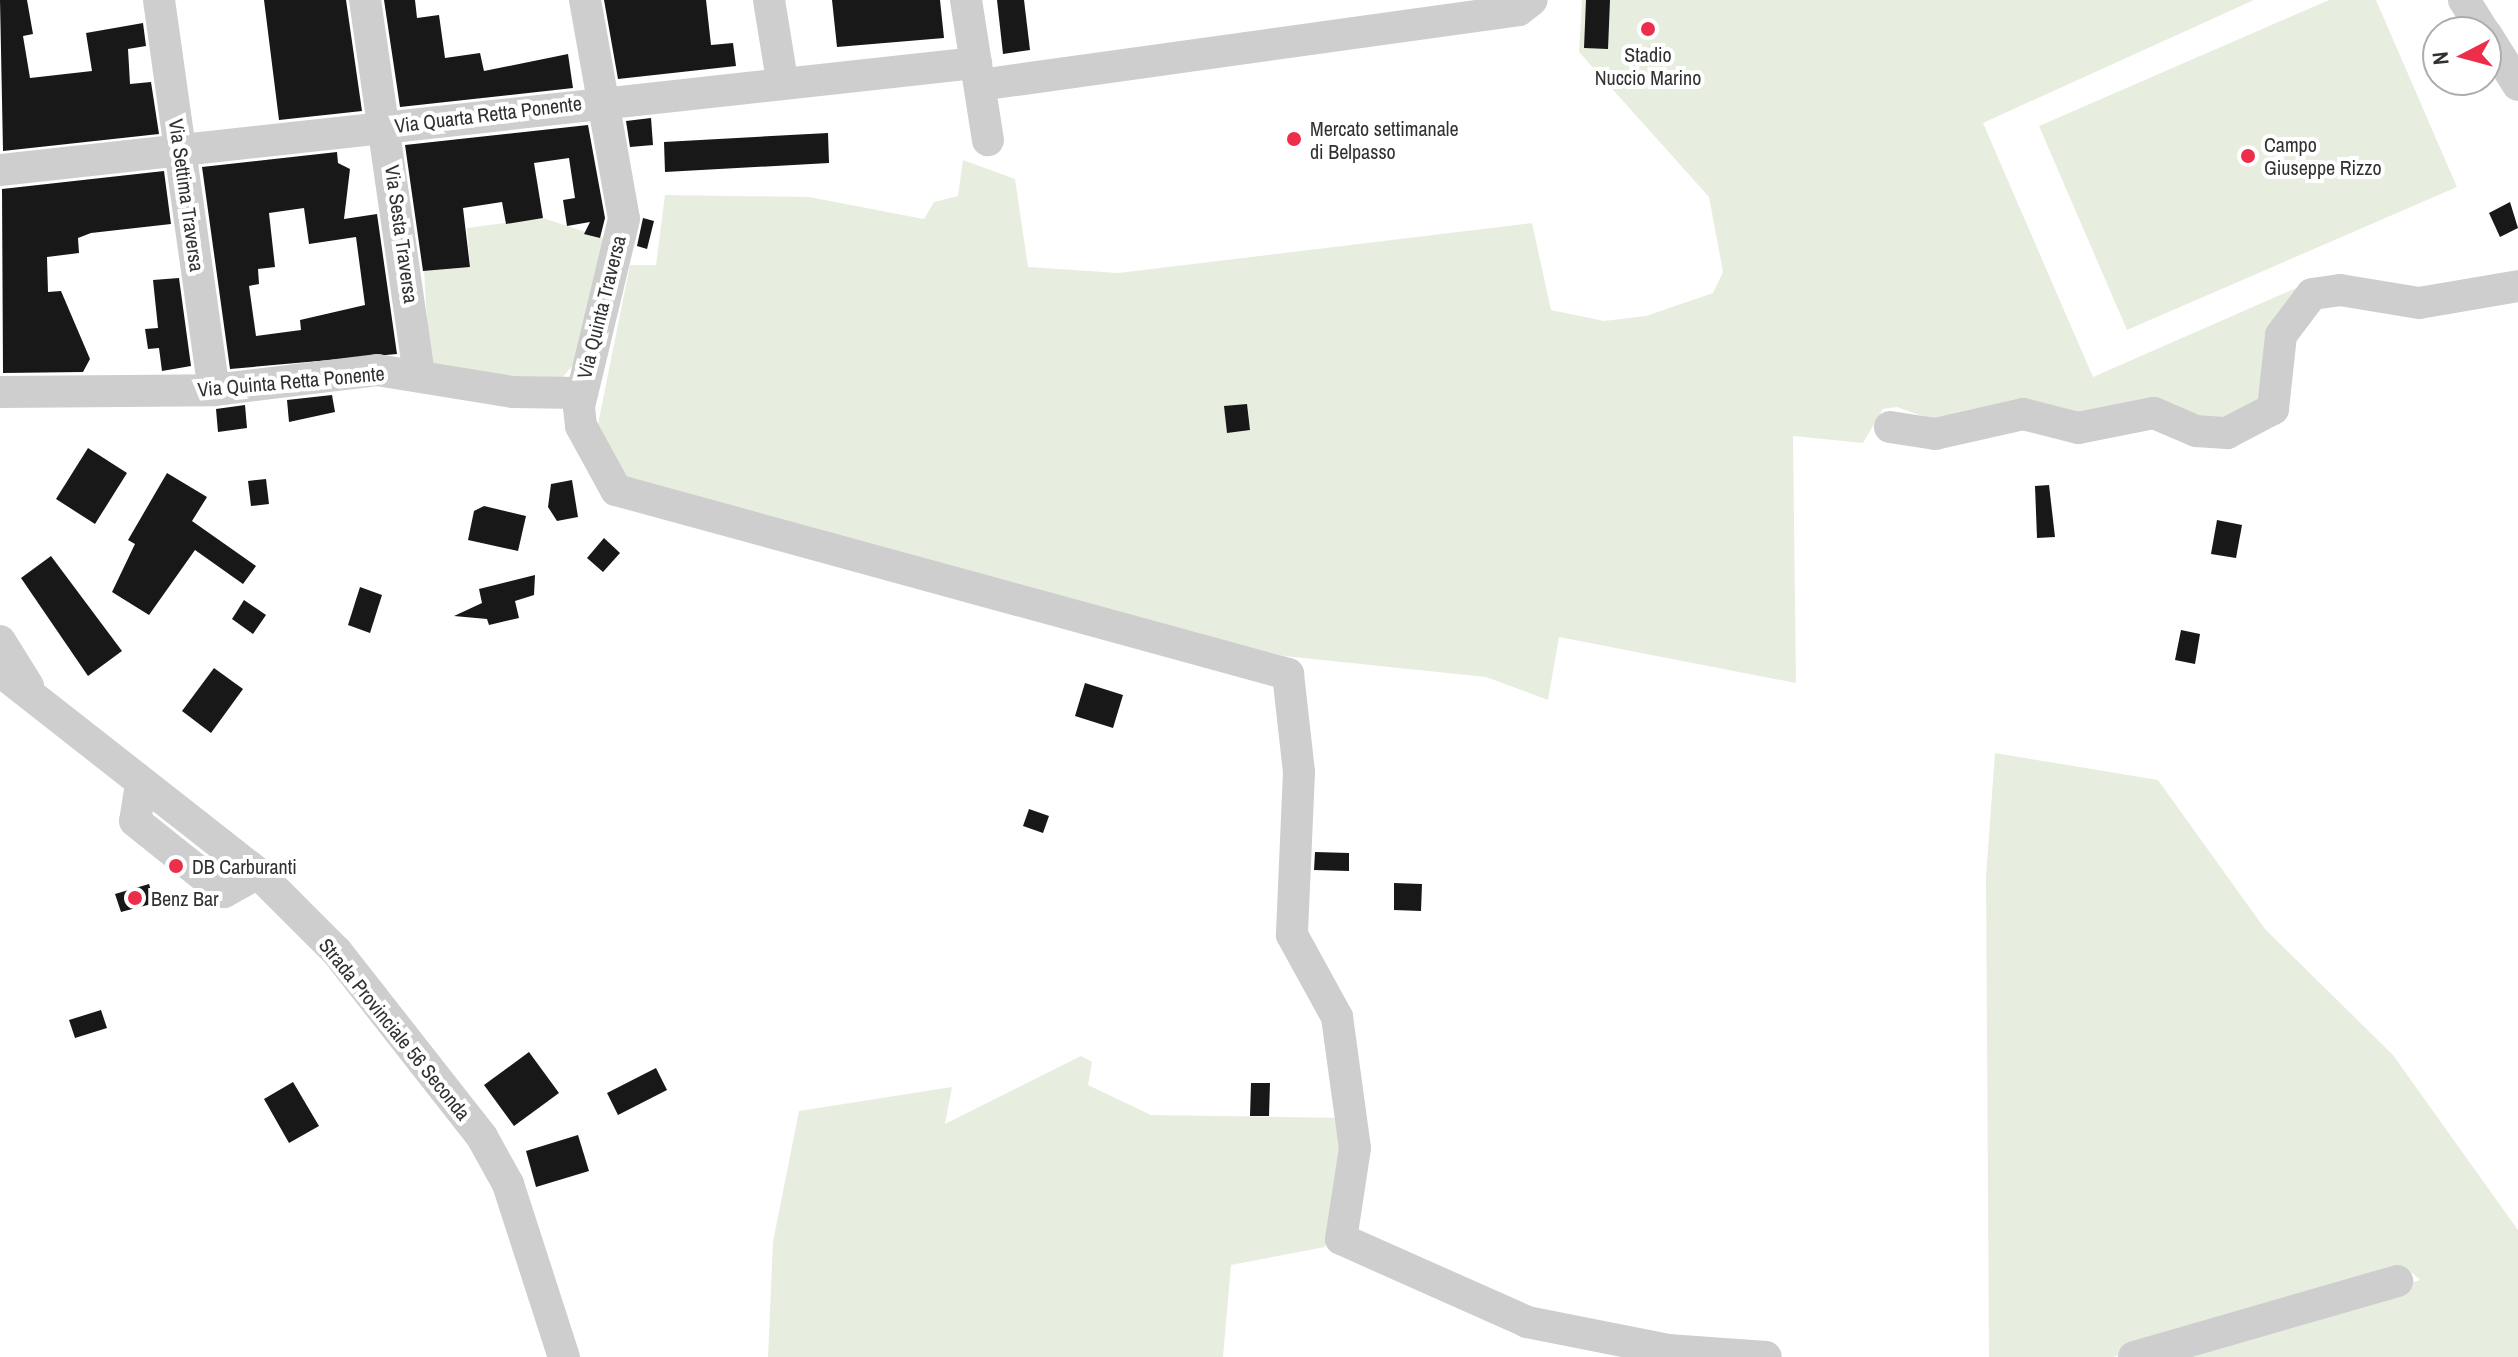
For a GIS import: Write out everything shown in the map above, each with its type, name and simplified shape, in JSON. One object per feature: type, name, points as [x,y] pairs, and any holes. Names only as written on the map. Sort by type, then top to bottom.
[{"type":"street","name":"Via Settima Traversa","points":[[159,0],[214,390]]},
{"type":"street","name":"Via Sesta Traversa","points":[[365,0],[419,374]]},
{"type":"street","name":"Via Quinta Traversa","points":[[585,0],[624,219],[579,393],[581,426],[616,490],[1288,674],[1299,772],[1292,935],[1337,1017],[1355,1148],[1341,1239],[1527,1322],[1668,1350],[1766,1357]]},
{"type":"street","points":[[769,0],[782,80]]},
{"type":"street","points":[[966,0],[988,140]]},
{"type":"street","name":"Via Quarta Retta Ponente","points":[[0,170],[782,80],[978,74],[1402,13],[1519,10],[1532,0]]},
{"type":"street","points":[[2502,60],[2518,85]]},
{"type":"street","points":[[1890,427],[1935,434],[2023,414],[2078,428],[2154,413],[2196,431],[2227,433],[2273,409],[2281,335],[2312,294],[2340,290],[2419,303],[2518,286]]},
{"type":"street","name":"Via Quinta Retta Ponente","points":[[0,392],[214,390],[377,370],[419,374],[513,392],[579,393]]},
{"type":"street","points":[[0,641],[40,706]]},
{"type":"street","name":"Strada Provinciale 56 Seconda","points":[[0,671],[40,706],[258,873],[337,952],[482,1137],[508,1184],[564,1357]]},
{"type":"street","points":[[2134,1357],[2397,1281]]},
{"type":"green space","points":[[1582,0],[2254,0],[1983,123],[2093,377],[2303,285],[2271,390],[2243,418],[1939,422],[1897,407],[1883,409],[1863,443],[1793,436],[1796,683],[1559,637],[1548,700],[1486,677],[1284,656],[619,483],[597,429],[630,265],[656,265],[665,195],[809,197],[924,219],[934,202],[958,196],[963,160],[1015,179],[1028,267],[1118,273],[1532,223],[1551,310],[1604,321],[1646,316],[1713,293],[1723,272],[1709,197],[1579,52]]},
{"type":"green space","name":"Campo Giuseppe Rizzo","points":[[2329,0],[2376,0],[2457,187],[2127,330],[2039,126]]},
{"type":"green space","points":[[543,218],[607,239],[575,363],[560,380],[430,368],[424,271],[470,266],[467,228]]},
{"type":"green space","points":[[1995,753],[2158,780],[2265,929],[2393,1055],[2518,1230],[2518,1357],[2172,1357],[2420,1280],[2409,1270],[2113,1357],[1989,1357],[1986,876]]},
{"type":"green space","points":[[1081,1056],[1092,1062],[1088,1085],[1151,1115],[1345,1118],[1351,1161],[1325,1247],[1231,1265],[1223,1357],[768,1357],[773,1242],[799,1111],[952,1087],[945,1124]]},
{"type":"building","points":[[0,0],[27,0],[33,34],[23,36],[30,78],[92,71],[86,33],[143,23],[146,46],[128,49],[130,84],[151,82],[159,134],[3,151]]},
{"type":"building","points":[[264,0],[346,0],[362,111],[279,120]]},
{"type":"building","points":[[384,0],[415,0],[417,18],[439,15],[445,58],[480,53],[484,71],[568,54],[573,88],[400,107]]},
{"type":"building","points":[[604,0],[706,0],[711,45],[733,43],[736,66],[618,79]]},
{"type":"building","points":[[832,0],[940,0],[944,38],[837,47]]},
{"type":"building","points":[[997,0],[1024,0],[1030,50],[1003,54]]},
{"type":"building","points":[[1586,0],[1610,0],[1608,49],[1584,48]]},
{"type":"building","points":[[651,118],[653,145],[630,147],[626,121]]},
{"type":"building","points":[[588,125],[605,218],[600,238],[584,234],[590,222],[567,226],[563,200],[575,198],[569,158],[534,163],[543,218],[506,224],[502,202],[463,208],[470,267],[423,271],[405,145]]},
{"type":"building","points":[[828,133],[829,163],[665,172],[664,142]]},
{"type":"building","points":[[337,152],[338,163],[350,169],[344,219],[377,214],[397,354],[230,369],[202,167]],"holes":[[[304,208],[309,244],[356,237],[365,305],[300,320],[301,330],[256,336],[249,286],[259,284],[258,269],[275,267],[269,213]]]},
{"type":"building","points":[[164,171],[171,224],[91,233],[78,238],[79,253],[47,257],[48,292],[61,291],[90,359],[83,372],[3,373],[2,189]]},
{"type":"building","points":[[2510,202],[2518,228],[2500,237],[2489,213]]},
{"type":"building","points":[[643,218],[654,221],[647,249],[637,246]]},
{"type":"building","points":[[179,278],[191,366],[162,371],[159,348],[148,349],[145,329],[158,328],[153,280]]},
{"type":"building","points":[[332,395],[335,412],[289,422],[287,400]]},
{"type":"building","points":[[1247,404],[1250,430],[1227,433],[1224,406]]},
{"type":"building","points":[[245,405],[247,428],[218,432],[216,409]]},
{"type":"building","points":[[88,448],[127,473],[95,524],[56,499]]},
{"type":"building","points":[[167,473],[207,497],[192,521],[256,566],[243,584],[195,550],[149,615],[112,592],[135,544],[128,540]]},
{"type":"building","points":[[266,479],[269,504],[251,506],[248,481]]},
{"type":"building","points":[[572,480],[578,517],[557,521],[548,507],[551,484]]},
{"type":"building","points":[[2049,485],[2055,537],[2037,538],[2035,486]]},
{"type":"building","points":[[484,506],[526,516],[518,551],[468,540],[474,511]]},
{"type":"building","points":[[2217,520],[2242,525],[2236,558],[2211,554]]},
{"type":"building","points":[[604,538],[620,553],[603,572],[587,558]]},
{"type":"building","points":[[51,556],[122,651],[88,676],[21,578]]},
{"type":"building","points":[[535,575],[534,595],[515,601],[519,618],[489,625],[487,619],[454,616],[482,603],[479,589]]},
{"type":"building","points":[[360,587],[382,595],[370,633],[348,625]]},
{"type":"building","points":[[244,600],[266,615],[253,634],[232,619]]},
{"type":"building","points":[[2181,630],[2200,634],[2195,664],[2175,660]]},
{"type":"building","points":[[214,668],[243,689],[211,733],[182,711]]},
{"type":"building","points":[[1085,683],[1123,695],[1113,728],[1075,716]]},
{"type":"building","points":[[1029,809],[1049,816],[1043,833],[1023,826]]},
{"type":"building","points":[[1315,852],[1349,853],[1349,871],[1314,870]]},
{"type":"building","points":[[1394,883],[1422,884],[1421,911],[1394,910]]},
{"type":"building","name":"Benz Bar","points":[[149,884],[155,903],[121,912],[115,894]]},
{"type":"building","points":[[101,1010],[107,1028],[75,1038],[69,1020]]},
{"type":"building","points":[[529,1052],[559,1093],[514,1126],[484,1085]]},
{"type":"building","points":[[656,1068],[667,1090],[618,1115],[607,1093]]},
{"type":"building","points":[[293,1082],[319,1126],[289,1143],[264,1099]]},
{"type":"building","points":[[1251,1083],[1270,1083],[1269,1116],[1250,1116]]},
{"type":"building","points":[[578,1135],[589,1171],[536,1187],[526,1151]]},
{"type":"place","name":"Stadio Nuccio Marino","points":[[1648,29]]},
{"type":"place","name":"Mercato settimanale di Belpasso","points":[[1294,139]]},
{"type":"place","name":"Campo Giuseppe Rizzo","points":[[2248,156]]},
{"type":"place","name":"DB Carburanti","points":[[176,866]]},
{"type":"place","name":"Benz Bar","points":[[135,898]]}]
